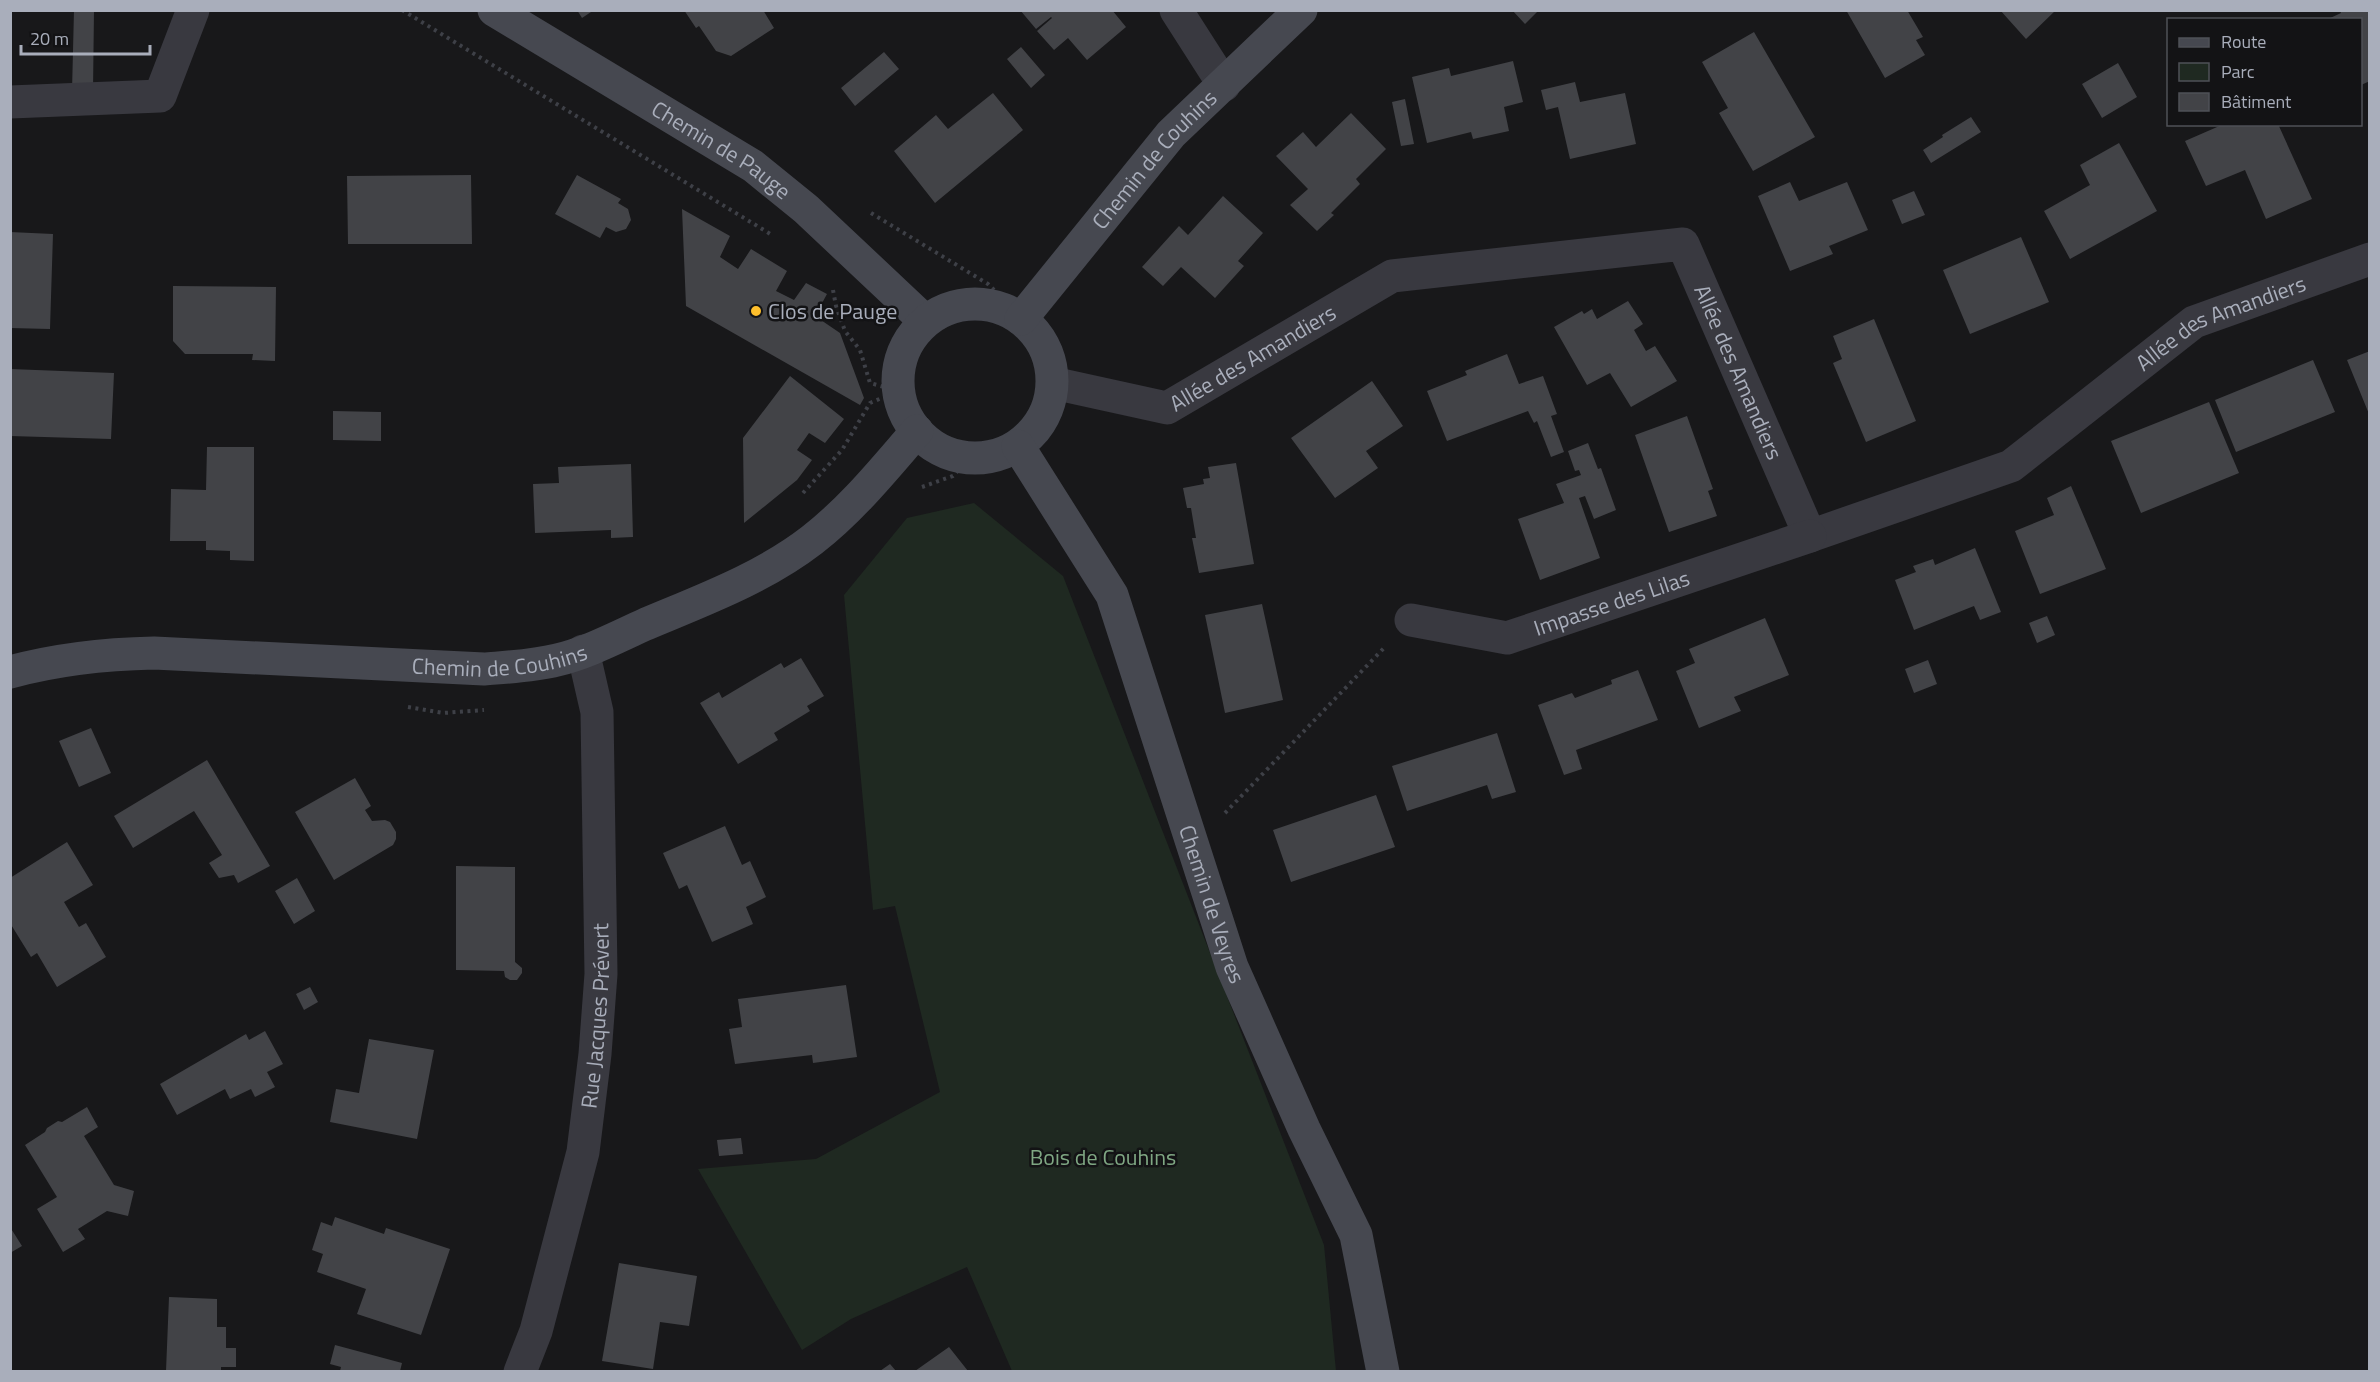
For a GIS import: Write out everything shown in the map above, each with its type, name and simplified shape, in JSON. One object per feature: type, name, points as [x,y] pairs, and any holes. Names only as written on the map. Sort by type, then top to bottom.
[{"type":"street","points":[[10,102],[160,96],[193,10]]},
{"type":"street","name":"Chemin de Pauge","points":[[494,10],[753,166],[806,209],[925,321]]},
{"type":"street","points":[[1176,10],[1224,85]]},
{"type":"street","name":"Chemin de Couhins","points":[[1021,319],[1171,134],[1301,10]]},
{"type":"street","name":"Allée des Amandiers","points":[[1053,384],[1167,408],[1392,276],[1683,244],[1810,536],[2011,466],[2194,322],[2370,259]]},
{"type":"street","points":[[973,304],[998,306],[1021,319],[1039,336],[1050,358],[1053,384],[1048,408],[1036,429],[1018,446],[995,456],[970,458],[950,454],[932,445],[917,431],[902,406],[898,391],[898,372],[902,353],[912,336],[925,321],[947,309],[973,304]]},
{"type":"street","name":"Chemin de Couhins","points":[[10,672],[48,662],[104,654],[154,653],[484,669],[518,667],[558,660],[761,573],[790,555],[836,520],[869,487],[917,431]]},
{"type":"street","name":"Chemin de Veyres","points":[[1018,446],[1112,595],[1232,967],[1304,1129],[1356,1235],[1383,1371]]},
{"type":"street","name":"Impasse des Lilas","points":[[1412,620],[1507,638],[1810,536]]},
{"type":"street","name":"Rue Jacques Prévert","points":[[520,1371],[536,1331],[584,1152],[595,1054],[601,974],[597,712],[583,651]]},
{"type":"path","points":[[402,10],[781,241]]},
{"type":"path","points":[[829,283],[834,291],[836,306],[845,331],[860,350],[870,384],[898,391]]},
{"type":"path","points":[[795,500],[842,450],[870,403],[898,391]]},
{"type":"path","points":[[1193,846],[1412,620]]},
{"type":"green space","name":"Bois de Couhins","points":[[974,503],[1063,576],[1324,1245],[1336,1371],[1012,1371],[967,1267],[851,1319],[802,1350],[698,1169],[816,1159],[940,1092],[895,906],[873,910],[844,595],[907,518]]},
{"type":"building","points":[[74,10],[94,10],[93,91],[72,91]]},
{"type":"building","points":[[577,10],[594,10],[582,18]]},
{"type":"building","points":[[684,10],[763,10],[774,28],[731,56],[716,51],[699,26],[696,28]]},
{"type":"building","points":[[1020,10],[1112,10],[1126,27],[1087,60],[1068,38],[1054,50],[1037,31],[1051,17],[1036,29]]},
{"type":"building","points":[[1512,10],[1539,10],[1525,24]]},
{"type":"building","points":[[1846,10],[1907,10],[1923,37],[1916,40],[1925,55],[1885,78]]},
{"type":"building","points":[[2000,10],[2056,10],[2026,39]]},
{"type":"building","points":[[2340,10],[2370,10],[2370,81],[2362,85],[2362,18],[2330,18],[2341,13]]},
{"type":"building","points":[[1754,32],[1815,137],[1753,171],[1719,113],[1728,108],[1702,62]]},
{"type":"building","points":[[1021,47],[1045,75],[1031,88],[1007,59]]},
{"type":"building","points":[[884,52],[899,69],[855,106],[841,88]]},
{"type":"building","points":[[1513,61],[1523,102],[1504,107],[1509,131],[1473,139],[1471,132],[1427,143],[1412,77],[1449,68],[1451,76]]},
{"type":"building","points":[[2118,63],[2137,97],[2102,118],[2082,84]]},
{"type":"building","points":[[1575,82],[1580,102],[1625,93],[1636,144],[1570,159],[1558,107],[1546,110],[1541,90]]},
{"type":"building","points":[[993,93],[1023,130],[935,203],[894,151],[936,115],[948,129]]},
{"type":"building","points":[[1405,99],[1414,144],[1401,146],[1392,102]]},
{"type":"building","points":[[1351,113],[1386,149],[1356,179],[1360,184],[1331,213],[1334,215],[1317,231],[1290,205],[1308,189],[1276,156],[1303,132],[1316,147]]},
{"type":"building","points":[[1971,117],[1981,132],[1931,163],[1923,150]]},
{"type":"building","points":[[2219,126],[2279,126],[2312,199],[2266,219],[2245,170],[2206,186],[2185,141]]},
{"type":"building","points":[[2119,143],[2157,211],[2070,259],[2044,211],[2090,185],[2080,165]]},
{"type":"building","points":[[471,175],[472,244],[348,244],[347,176]]},
{"type":"building","points":[[577,175],[621,199],[618,203],[628,209],[631,220],[626,229],[616,232],[606,227],[600,238],[555,214]]},
{"type":"building","points":[[1790,182],[1799,201],[1847,182],[1868,230],[1829,246],[1833,254],[1790,271],[1758,196]]},
{"type":"building","points":[[1914,191],[1925,215],[1902,224],[1892,200]]},
{"type":"building","points":[[1223,196],[1263,233],[1238,261],[1244,266],[1215,298],[1181,267],[1163,286],[1142,267],[1179,226],[1188,235]]},
{"type":"building","name":"Clos de Pauge","points":[[682,209],[730,236],[720,257],[738,269],[751,249],[787,271],[776,291],[794,300],[806,283],[827,294],[815,316],[840,333],[864,398],[860,405],[686,306]]},
{"type":"building","points":[[10,232],[53,234],[50,329],[10,328]]},
{"type":"building","points":[[2021,237],[2049,302],[1970,334],[1943,270]]},
{"type":"building","points":[[173,286],[276,287],[275,361],[252,360],[253,354],[185,354],[173,341]]},
{"type":"building","points":[[1628,301],[1643,324],[1634,330],[1646,351],[1655,346],[1677,381],[1631,407],[1610,373],[1587,385],[1554,327],[1582,311],[1584,314],[1592,309],[1597,319]]},
{"type":"building","points":[[1874,319],[1916,421],[1866,442],[1833,363],[1842,359],[1833,336]]},
{"type":"building","points":[[2370,351],[2370,414],[2369,414],[2347,360]]},
{"type":"building","points":[[1507,354],[1519,384],[1543,376],[1557,414],[1551,416],[1564,452],[1551,457],[1537,421],[1534,423],[1528,411],[1447,441],[1427,391],[1467,375],[1465,371]]},
{"type":"building","points":[[2313,360],[2335,412],[2236,452],[2215,400]]},
{"type":"building","points":[[10,369],[114,373],[111,439],[10,436]]},
{"type":"building","name":"Clos de Pauge","points":[[790,376],[844,419],[825,443],[809,433],[797,450],[812,460],[797,480],[744,523],[743,438]]},
{"type":"building","points":[[1372,381],[1403,426],[1366,451],[1378,468],[1335,498],[1291,438]]},
{"type":"building","points":[[2209,402],[2239,473],[2141,513],[2111,441]]},
{"type":"building","points":[[333,411],[381,412],[381,441],[333,440]]},
{"type":"building","points":[[1687,416],[1713,489],[1708,491],[1717,516],[1669,532],[1635,435]]},
{"type":"building","points":[[1588,443],[1598,469],[1601,468],[1616,510],[1594,519],[1585,496],[1579,498],[1600,558],[1540,580],[1518,519],[1564,503],[1556,484],[1581,475],[1579,470],[1575,471],[1568,451]]},
{"type":"building","points":[[207,447],[254,447],[254,561],[230,560],[230,551],[206,550],[206,541],[170,541],[171,489],[206,490]]},
{"type":"building","points":[[1236,463],[1254,564],[1199,573],[1192,538],[1196,538],[1191,508],[1187,508],[1183,488],[1204,484],[1203,479],[1210,478],[1208,467]]},
{"type":"building","points":[[631,464],[633,537],[611,538],[611,530],[535,533],[533,484],[559,483],[558,467]]},
{"type":"building","points":[[2071,486],[2106,569],[2040,594],[2015,531],[2054,515],[2047,498]]},
{"type":"building","points":[[1975,548],[2001,612],[1980,620],[1974,606],[1914,630],[1895,580],[1916,572],[1913,566],[1933,559],[1935,565]]},
{"type":"building","points":[[1262,604],[1283,700],[1225,713],[1205,615]]},
{"type":"building","points":[[2047,616],[2055,635],[2037,643],[2029,623]]},
{"type":"building","points":[[1765,618],[1789,675],[1734,697],[1741,711],[1699,728],[1676,671],[1695,663],[1689,649]]},
{"type":"building","points":[[801,658],[824,696],[807,706],[810,711],[774,733],[778,740],[738,764],[700,703],[719,692],[722,698],[781,663],[784,668]]},
{"type":"building","points":[[1928,660],[1937,684],[1914,693],[1905,669]]},
{"type":"building","points":[[1638,670],[1658,720],[1576,750],[1582,769],[1564,775],[1538,705],[1572,693],[1575,698],[1612,684],[1611,680]]},
{"type":"building","points":[[91,728],[111,773],[79,787],[59,741]]},
{"type":"building","points":[[1497,733],[1516,792],[1492,799],[1487,785],[1407,811],[1392,766]]},
{"type":"building","points":[[207,760],[270,866],[238,883],[234,875],[219,878],[209,863],[222,855],[194,811],[133,848],[114,816]]},
{"type":"building","points":[[355,778],[371,806],[365,810],[372,821],[390,822],[396,832],[396,839],[393,845],[334,880],[295,812]]},
{"type":"building","points":[[1376,795],[1395,847],[1291,882],[1273,830]]},
{"type":"building","points":[[725,826],[742,865],[750,861],[766,897],[746,907],[753,924],[712,942],[687,885],[679,889],[663,853]]},
{"type":"building","points":[[67,842],[93,885],[64,902],[79,927],[86,923],[106,957],[57,987],[37,953],[31,957],[10,923],[10,878]]},
{"type":"building","points":[[456,866],[515,867],[515,962],[522,968],[522,973],[517,980],[505,977],[504,971],[456,970]]},
{"type":"building","points":[[297,878],[315,911],[294,924],[275,891]]},
{"type":"building","points":[[846,985],[857,1057],[813,1063],[812,1055],[735,1064],[729,1029],[742,1027],[738,999]]},
{"type":"building","points":[[310,987],[318,1002],[304,1010],[296,994]]},
{"type":"building","points":[[265,1031],[283,1064],[267,1072],[275,1087],[255,1097],[251,1089],[230,1099],[225,1089],[177,1115],[160,1084],[246,1034],[249,1040]]},
{"type":"building","points":[[369,1039],[434,1050],[417,1139],[330,1122],[336,1089],[359,1093]]},
{"type":"building","points":[[87,1107],[98,1127],[84,1136],[114,1185],[134,1191],[128,1216],[107,1211],[78,1229],[85,1239],[63,1252],[37,1209],[57,1197],[25,1145],[58,1121],[62,1122]]},
{"type":"building","points":[[741,1138],[743,1154],[719,1156],[717,1140]]},
{"type":"building","points":[[335,1217],[384,1234],[386,1228],[450,1249],[421,1335],[357,1314],[366,1289],[317,1272],[323,1254],[312,1250],[321,1222],[332,1226]]},
{"type":"building","points":[[10,1227],[22,1246],[10,1253]]},
{"type":"building","points":[[619,1263],[697,1276],[689,1326],[660,1322],[653,1369],[602,1361]]},
{"type":"building","points":[[169,1297],[217,1299],[217,1327],[226,1327],[226,1348],[236,1348],[236,1367],[221,1367],[221,1371],[166,1371]]},
{"type":"building","points":[[335,1345],[402,1363],[400,1371],[340,1371],[341,1367],[330,1364]]},
{"type":"building","points":[[949,1347],[968,1371],[915,1371]]},
{"type":"building","points":[[890,1364],[896,1371],[880,1371]]},
{"type":"place","name":"Clos de Pauge","points":[[756,311]]}]
